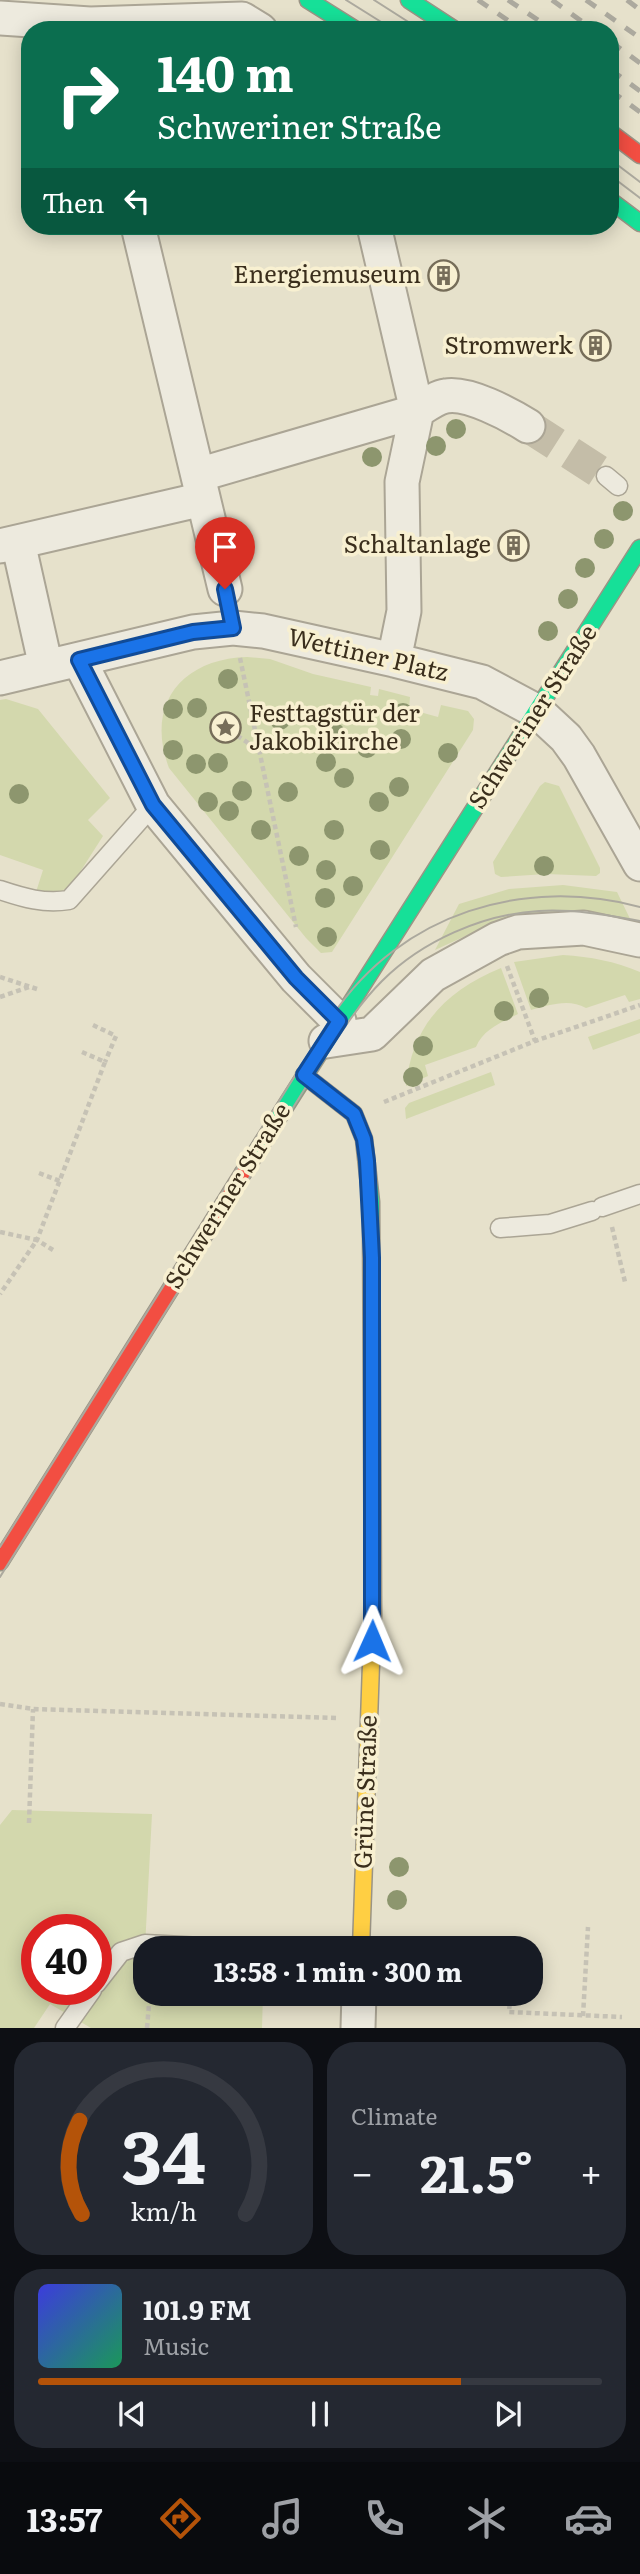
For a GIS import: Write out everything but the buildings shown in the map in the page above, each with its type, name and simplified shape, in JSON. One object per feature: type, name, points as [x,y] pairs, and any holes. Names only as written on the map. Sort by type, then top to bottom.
[{"type":"street","points":[[308,0],[342,21]]},
{"type":"street","points":[[413,1],[442,21]]},
{"type":"street","points":[[0,18],[30,21]]},
{"type":"street","points":[[204,21],[245,21]]},
{"type":"street","points":[[619,139],[640,155]]},
{"type":"street","points":[[619,207],[640,223]]},
{"type":"street","points":[[140,235],[225,589]]},
{"type":"street","points":[[376,235],[417,411],[402,482],[404,611],[394,660]]},
{"type":"street","points":[[46,667],[9,544],[200,487],[417,411],[446,396],[477,401],[507,413],[528,426]]},
{"type":"street","name":"Schweriner Straße","points":[[0,1562],[304,1075],[441,858],[538,712],[640,548]]},
{"type":"street","name":"Wettiner Platz","points":[[0,678],[193,632],[233,628],[262,631],[482,682],[538,712],[566,738],[640,864]]},
{"type":"street","points":[[79,660],[153,805],[300,982],[332,1031],[372,1034],[433,975],[498,939],[517,932],[584,928],[640,940]]},
{"type":"street","points":[[304,1075],[354,1114]]},
{"type":"street","name":"Grüne Straße","points":[[354,1114],[364,1139],[367,1161],[372,1247],[373,1615],[361,1936]]},
{"type":"street","points":[[358,2028],[359,2006]]},
{"type":"lane","points":[[225,589],[233,628]]},
{"type":"lane","points":[[0,890],[27,900],[52,903],[69,900],[153,805]]},
{"type":"lane","points":[[500,1228],[550,1224],[640,1194]]},
{"type":"lane","points":[[112,1964],[121,1952],[133,1948]]},
{"type":"lane","points":[[65,2028],[81,2005]]},
{"type":"path","points":[[233,628],[296,926],[271,947]]},
{"type":"path","points":[[230,731],[259,750]]},
{"type":"path","points":[[498,939],[534,1041]]},
{"type":"path","points":[[0,977],[37,989]]},
{"type":"path","points":[[0,997],[29,987]]},
{"type":"path","points":[[354,1114],[534,1041],[640,1005]]},
{"type":"path","points":[[0,1294],[37,1240],[116,1036],[93,1025]]},
{"type":"path","points":[[82,1052],[105,1062]]},
{"type":"path","points":[[38,1173],[60,1181]]},
{"type":"path","points":[[600,1208],[625,1282]]},
{"type":"path","points":[[0,1231],[37,1240],[53,1250]]},
{"type":"path","points":[[0,1704],[33,1709],[369,1719]]},
{"type":"path","points":[[29,1823],[33,1709]]},
{"type":"path","points":[[583,2016],[588,1927]]},
{"type":"path","points":[[147,2028],[149,2006]]},
{"type":"path","points":[[510,2006],[509,2012],[622,2017]]},
{"type":"green space","points":[[247,657],[270,659],[313,674],[371,687],[370,695],[378,696],[379,689],[410,697],[409,709],[438,717],[441,705],[468,711],[474,719],[473,730],[332,952],[321,953],[306,938],[169,768],[163,745],[162,724],[166,706],[174,690],[187,676],[204,666]]},
{"type":"green space","points":[[6,699],[38,709],[110,798],[88,820],[103,836],[73,883],[58,894],[36,892],[43,870],[0,855],[0,700]]},
{"type":"green space","points":[[545,782],[559,786],[600,868],[600,873],[596,876],[546,874],[501,877],[495,874],[493,862]]},
{"type":"green space","points":[[563,885],[617,892],[634,927],[494,926],[435,950],[459,904],[509,889]]},
{"type":"green space","points":[[563,955],[602,960],[640,972],[640,999],[629,1002],[625,995],[586,1008],[566,1003],[531,1010],[514,962]]},
{"type":"green space","points":[[501,968],[518,1014],[488,1031],[476,1047],[425,1065],[428,1076],[406,1086],[416,1045],[435,1013],[448,999],[464,988]]},
{"type":"green space","points":[[640,1019],[640,1033],[593,1050],[588,1037]]},
{"type":"green space","points":[[491,1072],[495,1085],[406,1119],[405,1108],[409,1103]]},
{"type":"green space","points":[[12,1810],[152,1814],[146,1936],[133,1936],[133,2006],[263,2006],[262,2028],[91,2028],[52,2005],[112,2005],[112,1914],[21,1914],[21,2005],[49,2005],[34,2028],[0,2028],[0,1825]]},
{"type":"tunnel","points":[[528,426],[606,476]]},
{"type":"tram line","points":[[346,0],[380,21]]},
{"type":"tram line","points":[[374,0],[407,21]]},
{"type":"tram line","points":[[619,166],[640,182]]},
{"type":"tram line","points":[[619,182],[640,198]]},
{"type":"tram line","points":[[0,1547],[333,1015],[361,980],[393,951],[430,928],[469,911],[510,901],[553,896],[597,899],[640,907]]},
{"type":"tram line","points":[[0,1577],[324,1058],[358,1008],[382,981],[434,942],[454,932],[496,918],[518,913],[564,911],[640,921]]},
{"type":"railway","points":[[478,0],[509,21]]},
{"type":"railway","points":[[508,0],[540,21]]},
{"type":"railway","points":[[552,0],[581,21]]},
{"type":"railway","points":[[586,0],[616,21]]},
{"type":"railway","points":[[627,0],[640,10]]},
{"type":"railway","points":[[619,23],[640,38]]},
{"type":"railway","points":[[619,48],[640,63]]},
{"type":"railway","points":[[619,76],[640,91]]},
{"type":"railway","points":[[619,97],[640,112]]},
{"type":"traffic: fast","points":[[308,0],[342,21]]},
{"type":"traffic: fast","points":[[409,0],[441,21]]},
{"type":"traffic: fast","points":[[619,207],[640,223]]},
{"type":"traffic: fast","points":[[243,1173],[640,548]]},
{"type":"traffic: fast","points":[[304,1075],[354,1114],[364,1139],[371,1202],[371,1664]]},
{"type":"traffic: slow","points":[[361,1936],[371,1664]]},
{"type":"traffic: jam","points":[[619,139],[640,155]]},
{"type":"traffic: jam","points":[[0,1562],[243,1173]]},
{"type":"place","name":"Energiemuseum","points":[[444,275]]},
{"type":"place","name":"Stromwerk","points":[[596,346]]},
{"type":"place","name":"Schaltanlage","points":[[514,545]]},
{"type":"place","name":"Festtagstür der Jakobikirche","points":[[226,728]]},
{"type":"route","points":[[225,589],[233,628],[193,632],[79,660],[153,805],[296,978],[339,1021],[304,1075],[354,1114],[364,1139],[367,1161],[372,1258],[372,1641]]}]
